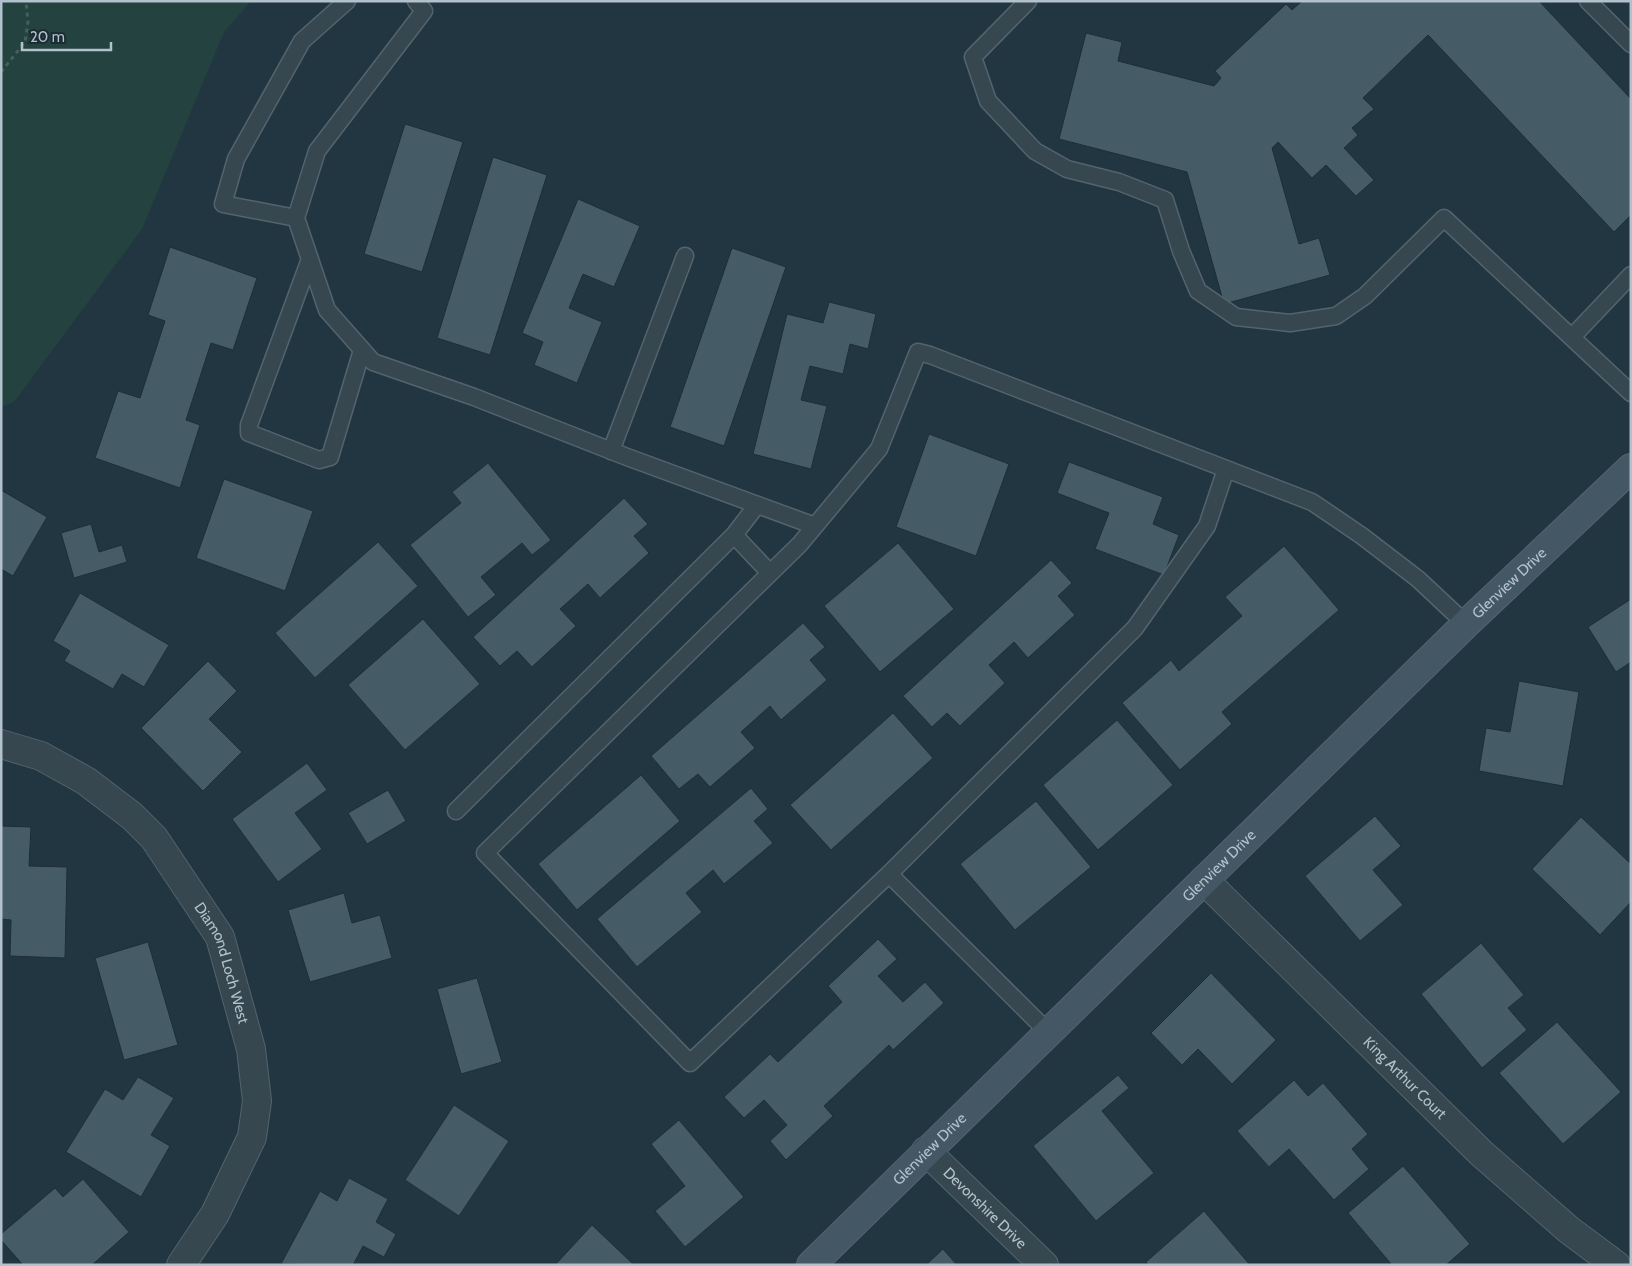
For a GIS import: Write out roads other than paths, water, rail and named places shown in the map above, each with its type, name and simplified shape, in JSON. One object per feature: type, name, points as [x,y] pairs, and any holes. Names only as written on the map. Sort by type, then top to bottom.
[{"type":"main road","name":"Glenview Drive","points":[[811,1265],[1466,624],[1631,468]]},
{"type":"street","name":"Diamond Loch West","points":[[1,744],[41,756],[86,782],[132,816],[154,838],[220,937],[251,1049],[257,1101],[252,1137],[215,1214],[181,1265]]},
{"type":"street","name":"King Arthur Court","points":[[1204,880],[1481,1153],[1569,1230],[1616,1265]]},
{"type":"street","name":"Devonshire Drive","points":[[926,1151],[1044,1265]]},
{"type":"lane","points":[[296,218],[223,204],[236,159],[302,41],[347,1]]},
{"type":"lane","points":[[416,1],[424,11],[317,151],[296,218],[327,310],[374,362],[474,397],[611,451],[815,526]]},
{"type":"lane","points":[[1028,1],[973,57],[988,101],[1035,151],[1066,168],[1120,182],[1165,200],[1181,251],[1198,291],[1236,317],[1290,324],[1336,316],[1365,296],[1444,218],[1631,393]]},
{"type":"lane","points":[[1588,1],[1631,44]]},
{"type":"lane","points":[[611,451],[685,256]]},
{"type":"lane","points":[[310,259],[249,425],[250,433],[319,460],[330,457],[362,350]]},
{"type":"lane","points":[[1572,337],[1631,274]]},
{"type":"lane","points":[[1226,469],[1207,526],[1135,628],[889,874],[690,1063],[485,853],[800,544],[879,449],[918,352],[1226,469],[1312,502],[1362,536],[1418,579],[1466,624]]},
{"type":"lane","points":[[456,811],[734,535],[757,505]]},
{"type":"lane","points":[[734,535],[770,573]]},
{"type":"lane","points":[[889,874],[1048,1032]]}]
